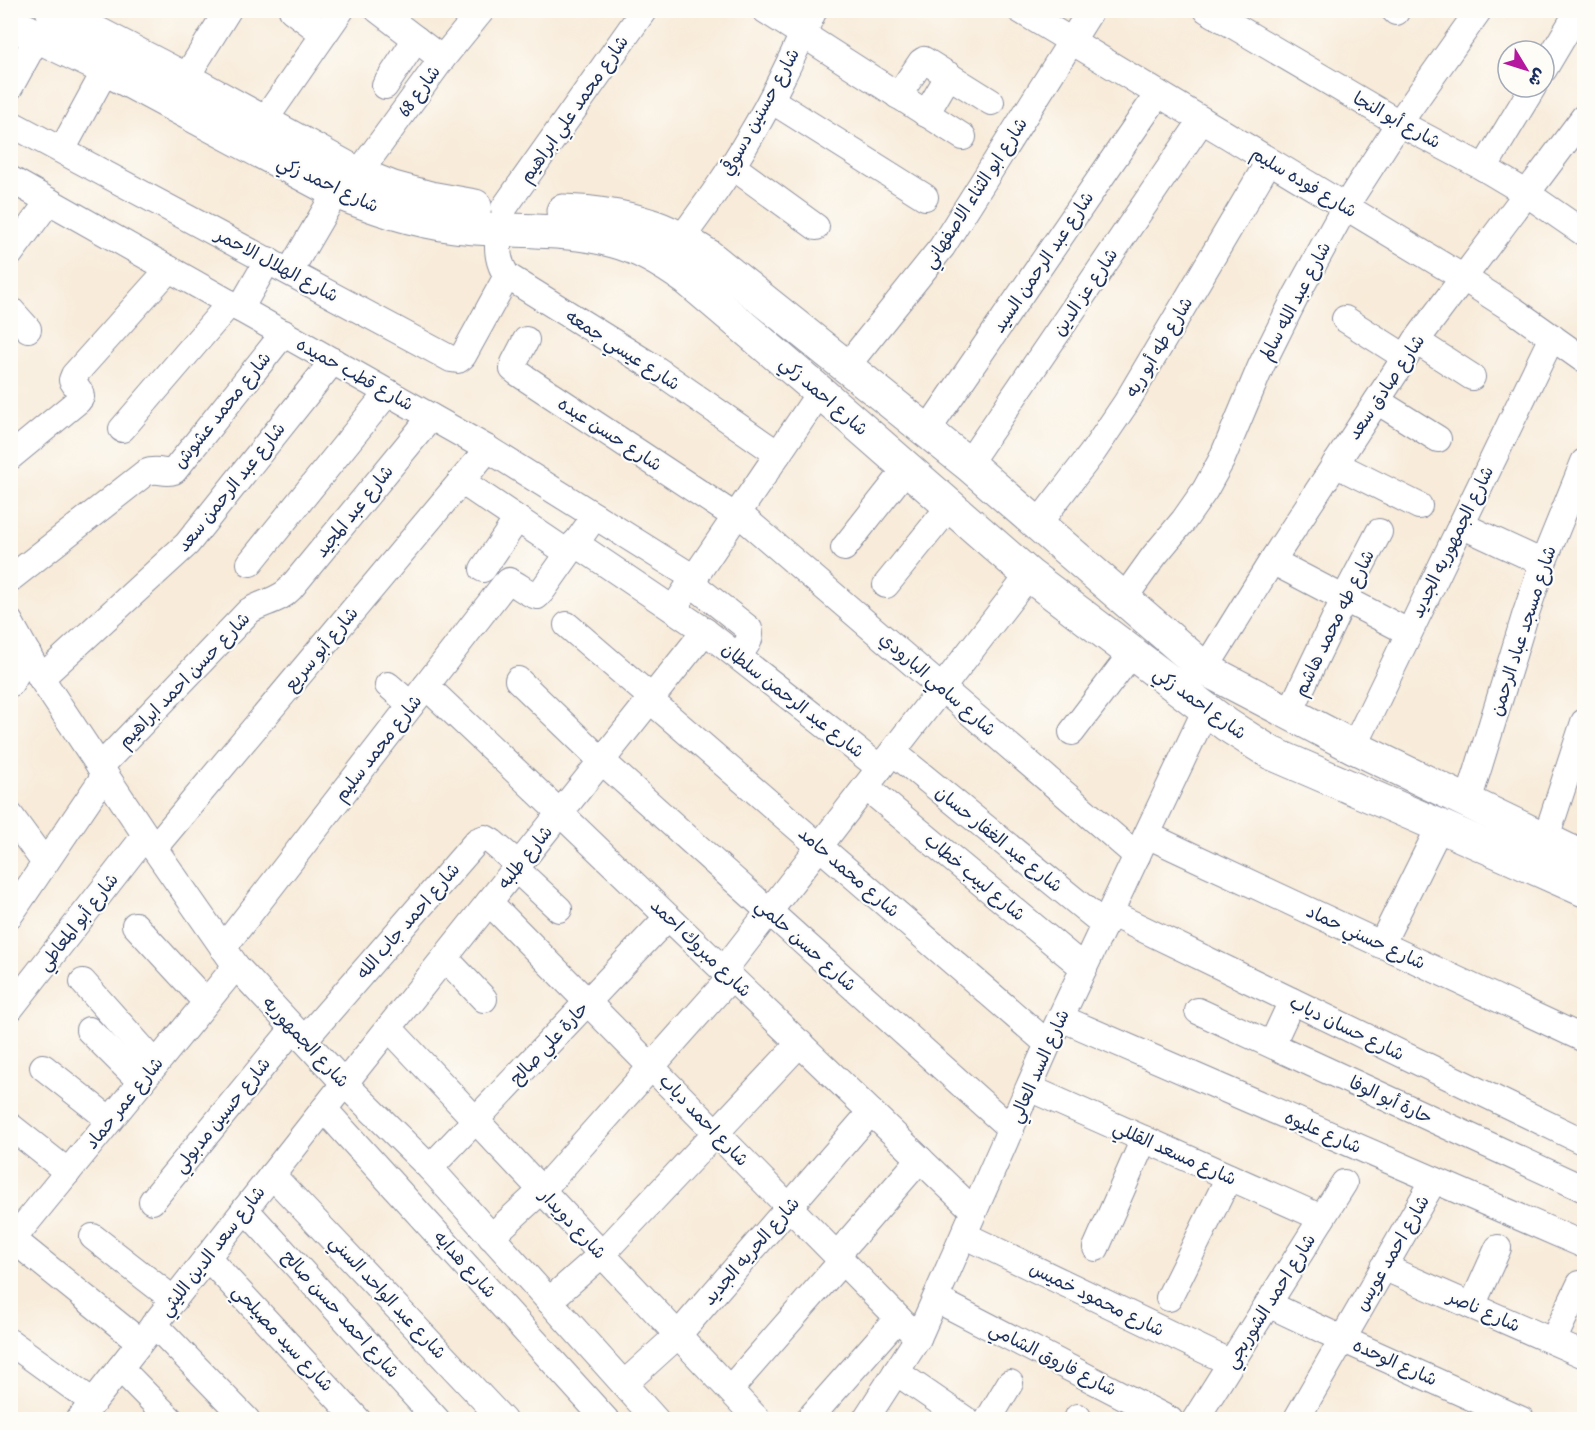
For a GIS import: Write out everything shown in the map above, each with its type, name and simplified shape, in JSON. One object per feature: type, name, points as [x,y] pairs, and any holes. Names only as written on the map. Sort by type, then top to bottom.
[{"type":"street","points":[[185,79],[228,10]]},
{"type":"street","points":[[292,10],[324,34]]},
{"type":"street","points":[[264,121],[341,10]]},
{"type":"street","points":[[378,10],[442,59]]},
{"type":"street","name":"شارع 68","points":[[122,429],[235,306],[279,266],[482,10]]},
{"type":"street","name":"شارع محمد علي ابراهيم","points":[[512,219],[644,10]]},
{"type":"street","points":[[765,10],[963,137]]},
{"type":"street","name":"شارع حسنين دسوقي","points":[[681,239],[715,193],[771,100],[814,10]]},
{"type":"street","name":"شارع فوده سليم","points":[[1020,10],[1462,277],[1584,360]]},
{"type":"street","name":"شارع ابو الثناء الاصفهاني","points":[[846,367],[942,247],[1091,10]]},
{"type":"street","name":"شارع أبو النجا","points":[[1207,10],[1399,123],[1484,168],[1584,230]]},
{"type":"street","name":"شارع عبد الله سالم","points":[[1124,598],[1205,490],[1221,461],[1261,366],[1345,207],[1399,123],[1479,10]]},
{"type":"street","points":[[1556,49],[1579,10]]},
{"type":"street","name":"شارع احمد زكي","points":[[34,23],[94,20],[185,79],[264,121],[347,183],[374,208],[415,219],[456,226],[582,212],[651,225],[681,239],[707,255],[968,464],[1205,669],[1354,747],[1584,858]]},
{"type":"street","points":[[10,87],[34,23]]},
{"type":"street","name":"شارع احمد زكي","points":[[34,23],[106,69],[347,183]]},
{"type":"street","points":[[385,86],[416,39]]},
{"type":"street","points":[[897,96],[924,60],[991,102]]},
{"type":"street","points":[[62,150],[106,69]]},
{"type":"street","points":[[926,114],[949,75]]},
{"type":"street","name":"شارع عبد الرحمن السيد","points":[[927,431],[1158,94]]},
{"type":"street","points":[[1484,168],[1526,99]]},
{"type":"street","points":[[771,100],[925,197]]},
{"type":"street","name":"شارع صادق سعد","points":[[1205,669],[1272,561],[1410,349],[1584,117]]},
{"type":"street","name":"شارع عز الدين","points":[[968,464],[1202,120]]},
{"type":"street","name":"شارع الهلال الاحمر","points":[[10,123],[451,359],[458,360],[463,356],[507,276]]},
{"type":"street","name":"شارع طه أبو ريه","points":[[1037,525],[1093,452],[1126,403],[1269,161]]},
{"type":"street","points":[[732,166],[816,227]]},
{"type":"street","name":"شارع قطب حميده","points":[[10,179],[488,449],[693,580],[749,629],[750,639],[738,656]]},
{"type":"street","points":[[10,254],[49,201]]},
{"type":"street","points":[[507,276],[500,266],[498,254],[512,219]]},
{"type":"street","name":"شارع احمد زكي","points":[[512,219],[616,241],[665,263],[820,392],[1029,575],[1242,735],[1271,753],[1584,890]]},
{"type":"street","points":[[10,457],[78,401],[81,397],[72,380],[74,375],[169,268]]},
{"type":"street","name":"شارع عيسي جمعه","points":[[507,276],[653,367],[778,454]]},
{"type":"street","points":[[10,309],[28,329]]},
{"type":"street","points":[[1345,319],[1472,377]]},
{"type":"street","name":"شارع محمد عشوش","points":[[10,579],[145,473],[156,470],[166,473],[174,471],[284,333]]},
{"type":"street","name":"شارع الجمهوريه الجديد","points":[[1354,747],[1552,337]]},
{"type":"street","name":"شارع حسن عبده","points":[[526,340],[513,369],[737,515]]},
{"type":"street","name":"شارع عبد الرحمن سعد","points":[[41,678],[187,544],[333,361]]},
{"type":"street","points":[[250,563],[388,392]]},
{"type":"street","points":[[673,609],[820,392]]},
{"type":"street","points":[[1377,401],[1438,439]]},
{"type":"street","name":"شارع عبد المجيد","points":[[273,600],[290,589],[431,417]]},
{"type":"street","name":"شارع أبو سريع","points":[[150,842],[488,449]]},
{"type":"street","name":"شارع مسجد عباد الرحمن","points":[[1468,802],[1515,646],[1543,563],[1584,462]]},
{"type":"street","points":[[1335,464],[1419,506]]},
{"type":"street","points":[[844,548],[907,468]]},
{"type":"street","name":"شارع عبد الرحمن سلطان","points":[[461,482],[517,519],[571,548],[673,609],[738,656],[880,769]]},
{"type":"street","points":[[886,585],[950,506]]},
{"type":"street","name":"شارع سامي البارودي","points":[[737,515],[942,688],[1142,845]]},
{"type":"street","points":[[571,548],[595,516]]},
{"type":"street","points":[[483,569],[517,519]]},
{"type":"street","points":[[1461,525],[1543,563]]},
{"type":"street","name":"شارع طه محمد هاشم","points":[[1289,714],[1379,532]]},
{"type":"street","name":"شارع محمد سليم","points":[[229,957],[418,696],[504,585],[510,581],[529,594],[537,596],[571,548]]},
{"type":"street","points":[[1272,561],[1408,632]]},
{"type":"street","points":[[491,1237],[542,1190],[652,1067],[728,974],[770,912],[1029,575]]},
{"type":"street","name":"شارع حسن احمد ابراهيم","points":[[10,915],[103,771],[249,611],[273,600]]},
{"type":"street","name":"شارع الجمهوريه","points":[[10,622],[41,678],[229,957],[298,1035],[430,1168],[656,1419]]},
{"type":"street","name":"شارع محمد حامد","points":[[567,625],[1048,1044]]},
{"type":"street","name":"شارع طلبه","points":[[344,1083],[705,631]]},
{"type":"street","points":[[1072,732],[1132,653]]},
{"type":"street","points":[[10,684],[28,654]]},
{"type":"street","name":"شارع حسن حلمي","points":[[518,680],[602,761],[1011,1129]]},
{"type":"street","name":"شارع مبروك احمد","points":[[388,685],[418,696],[560,813],[974,1211]]},
{"type":"street","name":"شارع السد العالي","points":[[865,1419],[918,1338],[1048,1044],[1206,709]]},
{"type":"street","points":[[1546,838],[1584,722]]},
{"type":"street","name":"شارع عبد الغفار حسان","points":[[880,769],[1107,919]]},
{"type":"street","name":"شارع لبيب خطاب","points":[[880,769],[1084,968]]},
{"type":"street","points":[[10,815],[45,863]]},
{"type":"street","points":[[1381,945],[1440,826]]},
{"type":"street","name":"شارع احمد جاب الله","points":[[298,1035],[477,841],[484,838],[492,842],[517,867]]},
{"type":"street","name":"شارع أبو المعاطي","points":[[10,1009],[150,842]]},
{"type":"street","name":"شارع حسني حماد","points":[[1142,845],[1381,945],[1584,1039]]},
{"type":"street","points":[[517,867],[559,909]]},
{"type":"street","name":"شارع احمد دياب","points":[[489,902],[918,1338]]},
{"type":"street","name":"حارة علي صالح","points":[[430,1168],[668,917]]},
{"type":"street","name":"شارع حسان دياب","points":[[1107,919],[1582,1133]]},
{"type":"street","points":[[135,925],[206,1002]]},
{"type":"street","name":"شارع عمر حماد","points":[[12,1238],[206,1002],[229,957]]},
{"type":"street","points":[[445,958],[484,999]]},
{"type":"street","points":[[83,982],[148,1073]]},
{"type":"street","points":[[1272,1044],[1292,1001]]},
{"type":"street","name":"حارة أبو الوفا","points":[[1198,1011],[1584,1189]]},
{"type":"street","name":"شارع عليوه","points":[[1060,1018],[1584,1245]]},
{"type":"street","name":"شارع دويدار","points":[[389,1028],[758,1419]]},
{"type":"street","points":[[89,1030],[148,1073]]},
{"type":"street","name":"شارع حسين مدبولي","points":[[152,1201],[298,1035]]},
{"type":"street","points":[[549,1301],[602,1254],[800,1043]]},
{"type":"street","points":[[43,1067],[110,1120]]},
{"type":"street","name":"شارع سعد الدين الليثي","points":[[86,1411],[344,1083]]},
{"type":"street","name":"شارع مسعد القللي","points":[[1029,1088],[1322,1218]]},
{"type":"street","name":"شارع هدايه","points":[[324,1109],[606,1419]]},
{"type":"street","name":"شارع الحريه الجديد","points":[[624,1384],[678,1335],[871,1112]]},
{"type":"street","points":[[10,1126],[68,1172]]},
{"type":"street","points":[[1096,1248],[1144,1140]]},
{"type":"street","points":[[730,1389],[920,1159]]},
{"type":"street","name":"شارع عبد الواحد السني","points":[[272,1175],[503,1419]]},
{"type":"street","points":[[1169,1298],[1229,1177]]},
{"type":"street","name":"شارع احمد عويس","points":[[1297,1419],[1434,1180]]},
{"type":"street","name":"شارع احمد الشوربجي","points":[[1195,1419],[1344,1184]]},
{"type":"street","name":"شارع احمد حسن صالح","points":[[245,1209],[437,1419]]},
{"type":"street","name":"شارع محمود خميس","points":[[964,1235],[1231,1363]]},
{"type":"street","points":[[93,1237],[174,1300]]},
{"type":"street","points":[[12,1238],[147,1333],[248,1419]]},
{"type":"street","points":[[1472,1306],[1498,1248]]},
{"type":"street","name":"شارع سيد مصيلحي","points":[[207,1257],[358,1419]]},
{"type":"street","name":"شارع ناصر","points":[[1383,1267],[1584,1355]]},
{"type":"street","points":[[1553,1341],[1580,1284]]},
{"type":"street","name":"شارع فاروق الشامي","points":[[936,1299],[1170,1419]]},
{"type":"street","name":"شارع الوحده","points":[[1268,1304],[1522,1419]]},
{"type":"street","points":[[808,1419],[898,1318]]},
{"type":"street","points":[[10,1342],[86,1411]]},
{"type":"street","points":[[120,1368],[171,1419]]},
{"type":"street","points":[[896,1372],[966,1419]]},
{"type":"street","points":[[988,1419],[1010,1383]]}]
